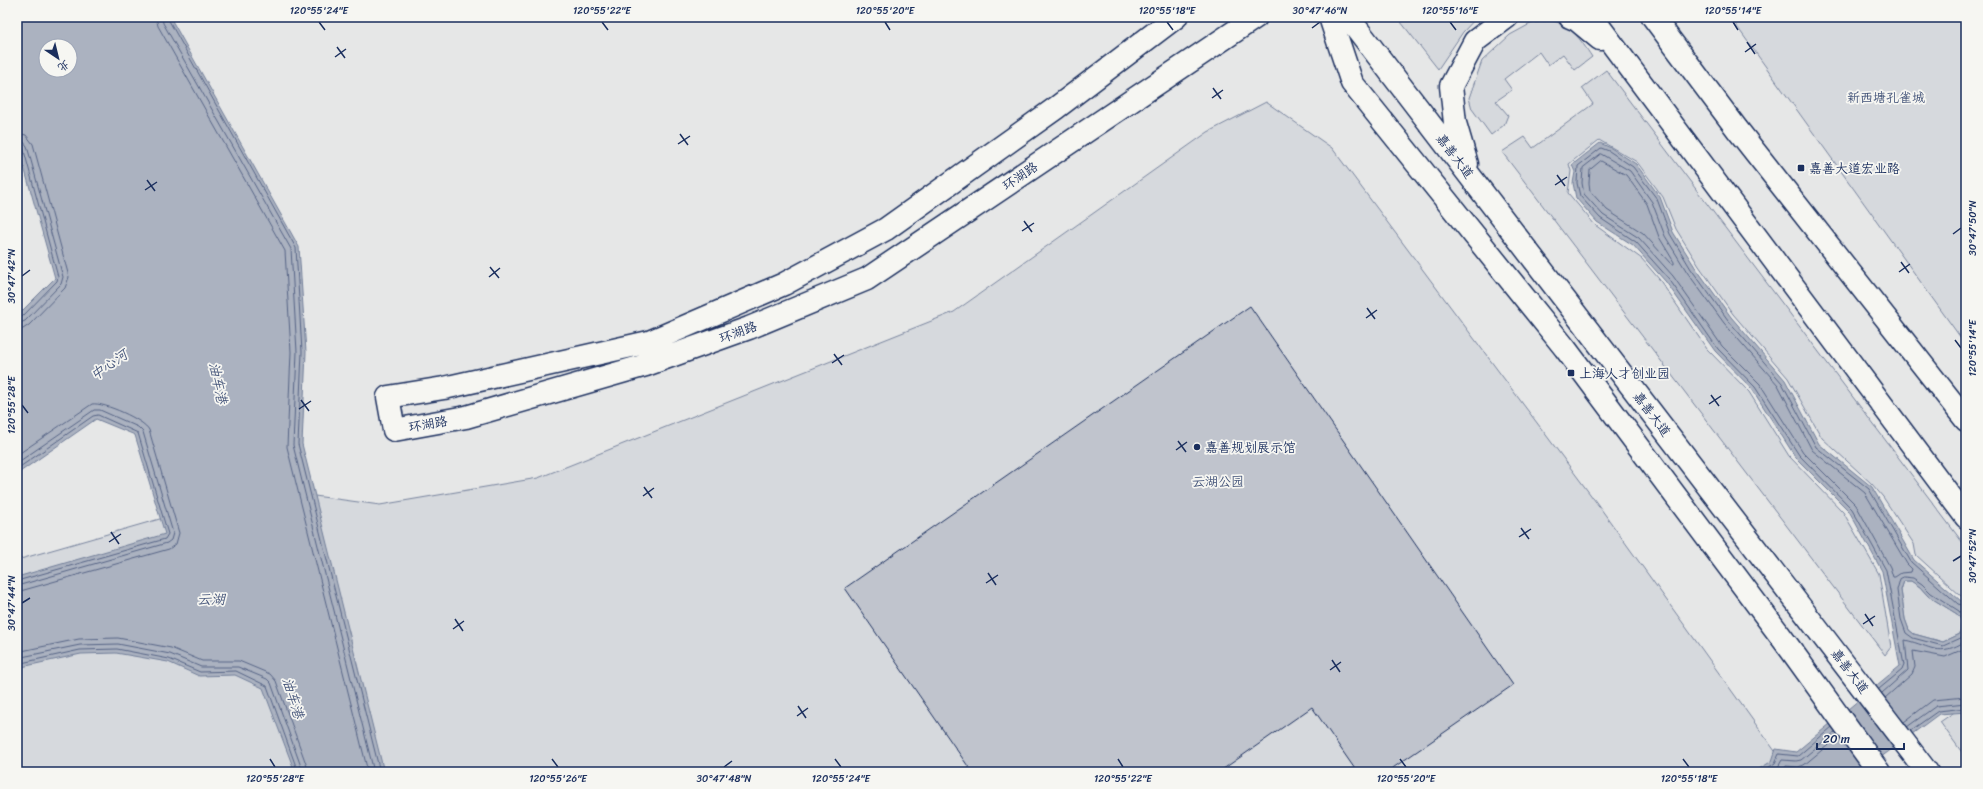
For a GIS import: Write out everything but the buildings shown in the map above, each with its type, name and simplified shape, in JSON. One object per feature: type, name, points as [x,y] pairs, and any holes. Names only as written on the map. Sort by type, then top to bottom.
[{"type":"main road","name":"环湖路","points":[[1176,17],[1056,108],[886,229],[784,284],[649,342],[444,388],[388,397],[394,430],[466,417],[646,365],[749,328],[867,279],[1256,17]]},
{"type":"main road","points":[[1330,17],[1352,83],[1564,348],[1816,684],[1879,772]]},
{"type":"main road","name":"嘉善大道","points":[[1348,17],[1924,768]]},
{"type":"main road","points":[[1471,177],[1455,123],[1451,86],[1475,41],[1507,17]]},
{"type":"main road","points":[[1570,17],[1577,20],[1622,58]]},
{"type":"main road","points":[[1592,17],[1966,517]]},
{"type":"main road","points":[[1653,17],[1737,129],[1966,420]]},
{"type":"shaded area","points":[[17,17],[1966,17],[1966,772],[17,772]]},
{"type":"green space","points":[[1397,17],[1477,17],[1463,32],[1438,69]]},
{"type":"green space","name":"新西塘孔雀城","points":[[1730,17],[1966,17],[1966,345]]},
{"type":"green space","points":[[1549,20],[1563,25],[1574,33],[1592,57],[1575,70],[1563,54],[1548,65],[1539,52],[1504,79],[1512,90],[1496,101],[1508,115],[1504,125],[1491,135],[1472,109],[1469,98],[1482,61],[1510,35],[1532,23]]},
{"type":"green space","points":[[1606,70],[1966,547],[1966,597],[1961,596],[1916,555],[1914,544],[1883,497],[1872,484],[1822,438],[1788,378],[1733,314],[1699,266],[1676,229],[1663,197],[1637,162],[1599,140],[1569,164],[1571,171],[1568,193],[1595,225],[1642,259],[1659,279],[1707,349],[1749,392],[1789,456],[1843,512],[1879,574],[1891,647],[1885,655],[1502,152],[1525,137],[1533,148],[1593,104],[1582,88]]},
{"type":"green space","name":"云湖公园","points":[[1266,102],[1332,148],[1596,502],[1790,772],[17,772],[17,560],[264,489],[380,505],[538,478],[954,312],[1208,132]]},
{"type":"green space","points":[[1904,581],[1911,581],[1920,587],[1928,596],[1957,614],[1962,621],[1960,634],[1943,642],[1914,634],[1909,630],[1905,619],[1901,590]]},
{"type":"green space","points":[[1966,704],[1966,758],[1940,722]]},
{"type":"water","points":[[17,17],[170,17],[299,247],[306,352],[302,444],[384,772],[295,772],[263,688],[235,675],[199,676],[168,662],[116,653],[81,654],[17,668],[17,577],[165,534],[135,435],[96,419],[17,474],[17,316],[55,278],[17,142]]},
{"type":"water","points":[[1600,143],[1611,148],[1636,164],[1660,197],[1673,232],[1695,267],[1731,317],[1785,380],[1819,444],[1872,487],[1914,560],[1961,601],[1966,602],[1966,712],[1939,714],[1861,772],[1754,772],[1772,761],[1776,749],[1796,752],[1900,666],[1882,571],[1849,511],[1796,458],[1752,389],[1715,351],[1666,282],[1633,245],[1597,222],[1576,198],[1573,183],[1575,172],[1572,165]],"holes":[[[1904,581],[1911,581],[1920,587],[1928,596],[1957,614],[1962,621],[1960,634],[1943,642],[1914,634],[1909,630],[1905,619],[1901,590]]]},
{"type":"place","name":"嘉善大道宏业路","points":[[1801,168]]},
{"type":"place","name":"上海人才创业园","points":[[1571,373]]},
{"type":"place","name":"嘉善规划展示馆","points":[[1197,447]]},
{"type":"water label","name":"中心河","points":[[109,365]]},
{"type":"water label","name":"油车港","points":[[218,383]]},
{"type":"water label","name":"云湖","points":[[211,599]]},
{"type":"water label","name":"油车港","points":[[293,698]]}]
